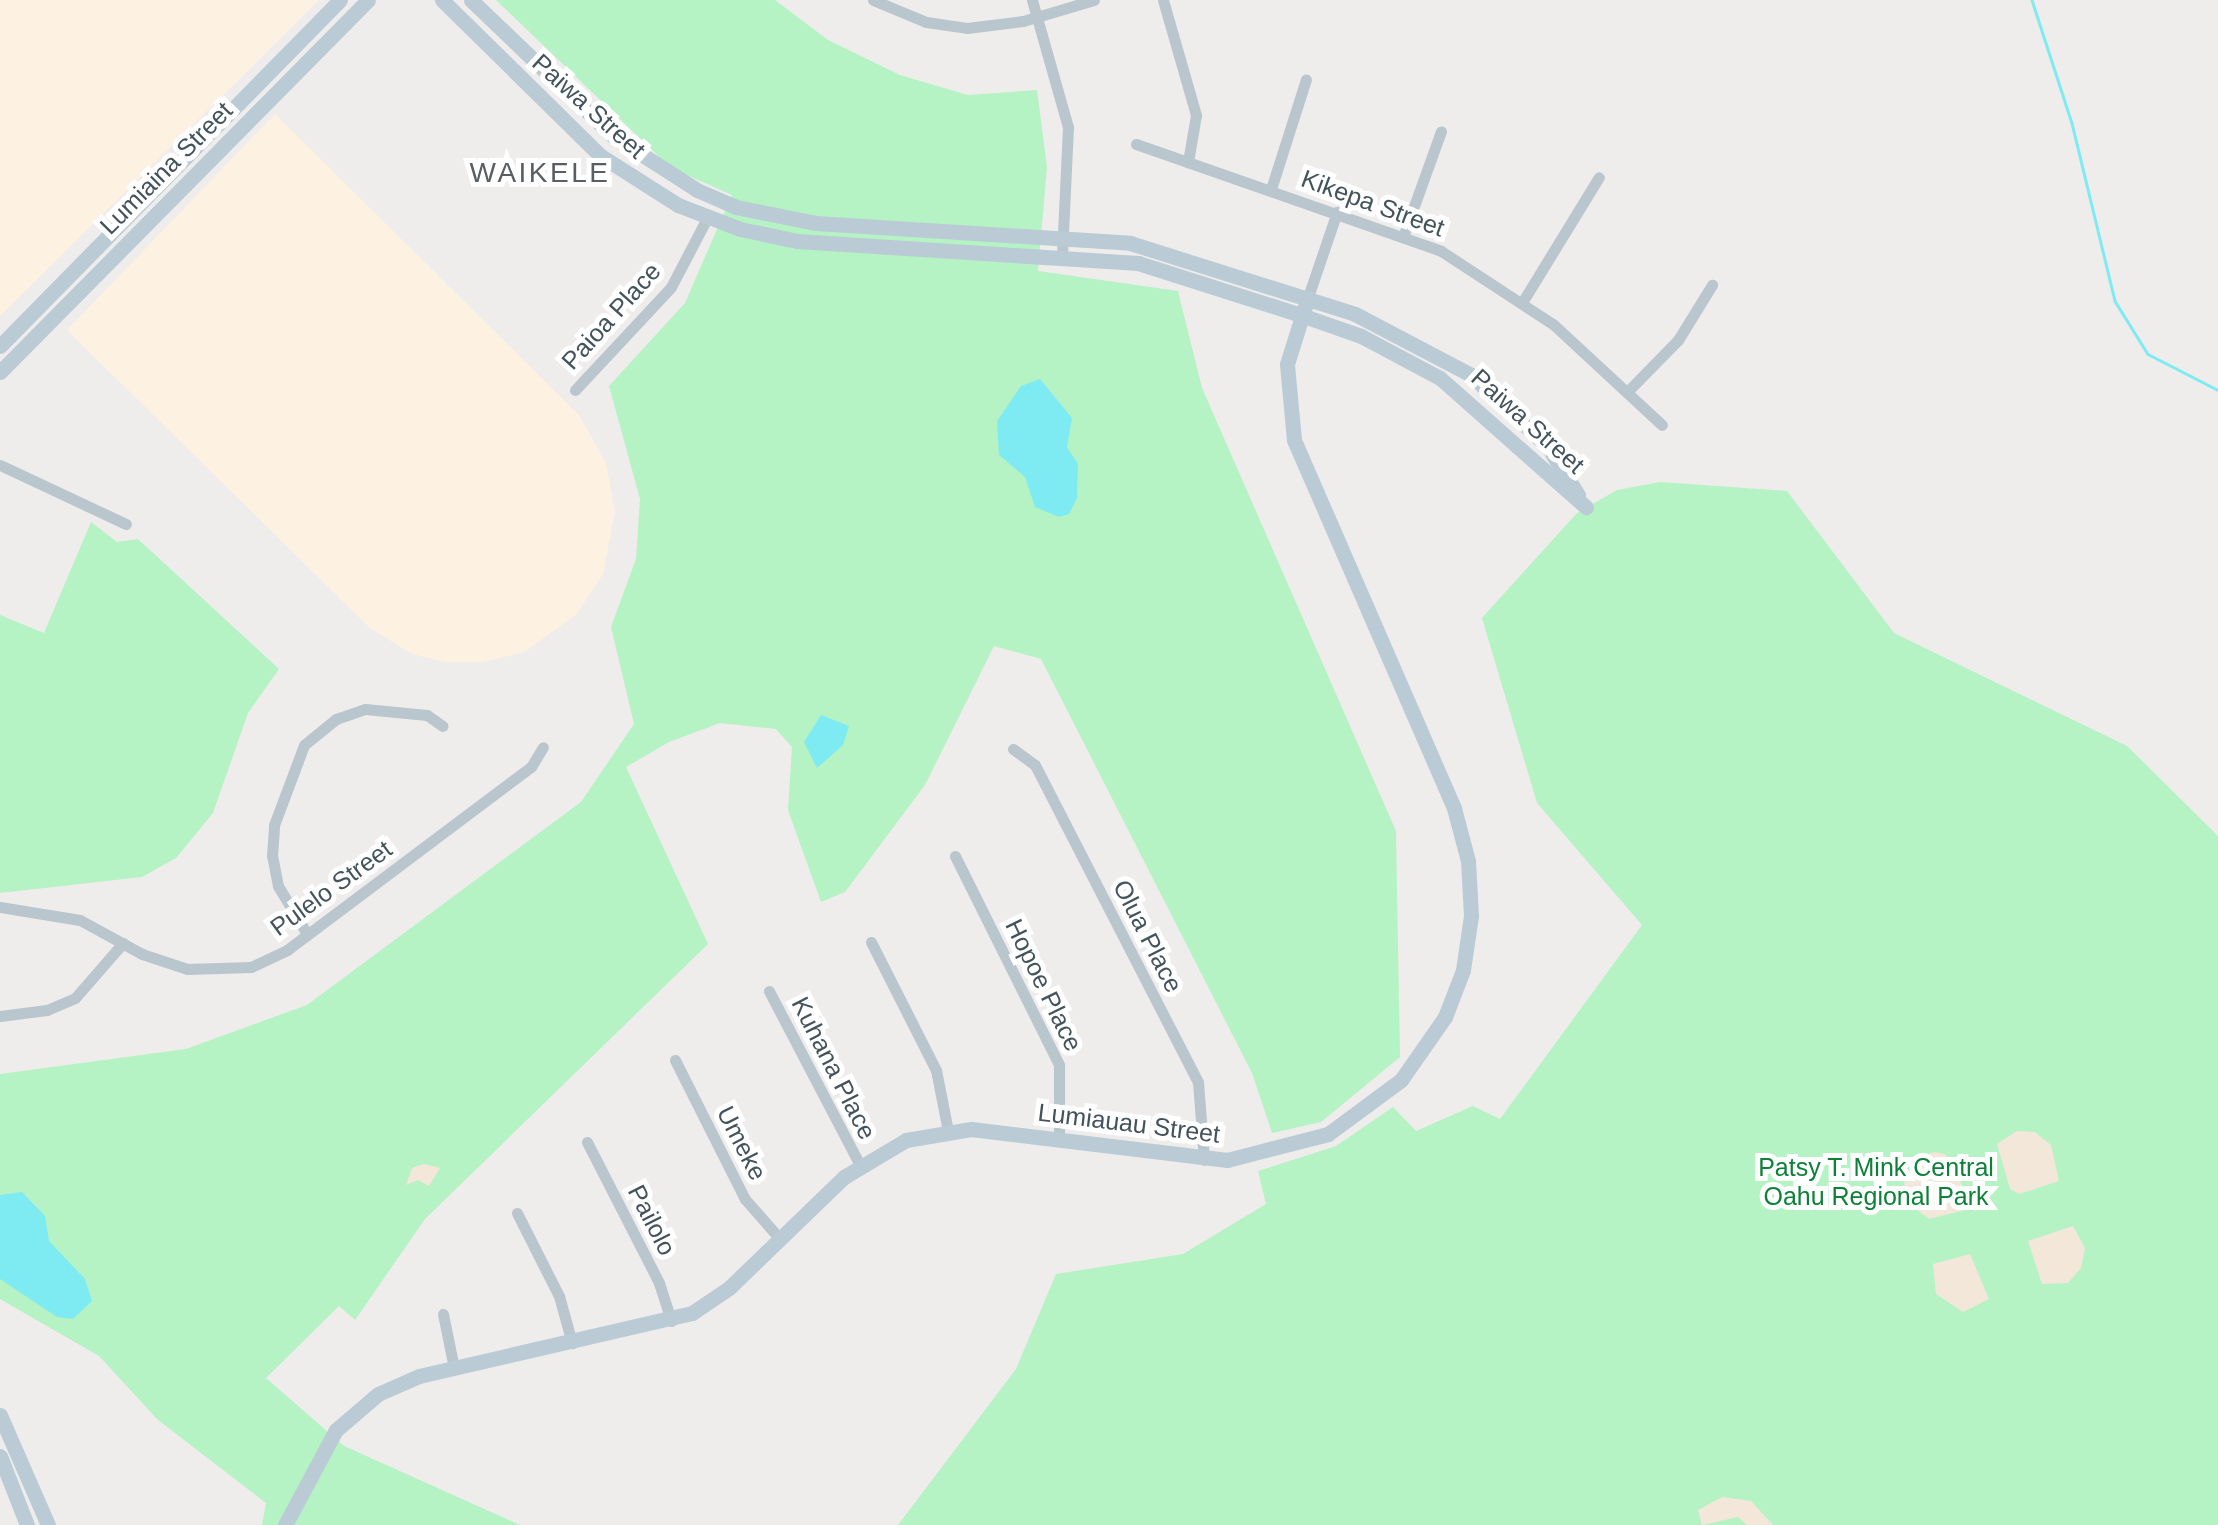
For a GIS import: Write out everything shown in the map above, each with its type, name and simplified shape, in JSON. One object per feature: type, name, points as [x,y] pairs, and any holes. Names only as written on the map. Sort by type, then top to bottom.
[{"type":"street","name":"Lumiaina Street","points":[[0,346],[340,0]]},
{"type":"street","name":"Lumiaina Street","points":[[0,372],[368,0]]},
{"type":"street","name":"Paiwa Street","points":[[442,0],[601,156],[647,189],[707,218],[815,243],[1062,254],[1138,263],[1301,315],[1361,336],[1440,378],[1586,506],[1548,447],[1471,376],[1386,326],[1160,250],[1064,235],[816,223],[736,207],[696,190],[612,136],[472,0]]},
{"type":"street","points":[[873,0],[946,26],[993,27],[1094,0]]},
{"type":"street","points":[[1032,0],[1068,127],[1062,254]]},
{"type":"street","points":[[1163,0],[1196,115],[1188,162]]},
{"type":"street","points":[[1271,190],[1306,79]]},
{"type":"street","points":[[1404,234],[1441,130]]},
{"type":"street","name":"Kikepa Street","points":[[1136,144],[1404,234],[1523,301],[1662,425]]},
{"type":"street","points":[[1523,301],[1599,177]]},
{"type":"street","points":[[696,190],[707,218],[736,207]]},
{"type":"street","name":"Lumiauau Street","points":[[285,1525],[325,1446],[352,1413],[397,1384],[670,1321],[714,1300],[860,1164],[906,1140],[948,1131],[1059,1140],[1204,1160],[1304,1144],[1379,1100],[1417,1060],[1445,1016],[1462,970],[1471,916],[1468,860],[1454,808],[1294,440],[1286,386],[1301,315],[1337,212]]},
{"type":"street","name":"Paioa Place","points":[[575,390],[671,287],[707,218]]},
{"type":"street","points":[[1627,392],[1678,340],[1712,286]]},
{"type":"street","points":[[0,465],[126,524]]},
{"type":"street","points":[[308,934],[278,886],[272,856],[274,825],[304,746],[336,718],[365,709],[414,712],[443,726]]},
{"type":"street","name":"Pulelo Street","points":[[0,907],[64,914],[186,968],[231,970],[268,960],[531,767],[543,747]]},
{"type":"street","name":"Olua Place","points":[[1013,749],[1035,765],[1198,1082],[1204,1160]]},
{"type":"street","name":"Hopoe Place","points":[[955,856],[1054,1052],[1064,1094],[1059,1140]]},
{"type":"street","points":[[871,942],[936,1070],[948,1131]]},
{"type":"street","points":[[0,1016],[47,1010],[75,998],[123,943]]},
{"type":"street","name":"Kuhana Place","points":[[769,992],[860,1164]]},
{"type":"street","name":"Umeke","points":[[675,1060],[745,1199],[780,1239]]},
{"type":"street","name":"Pailolo","points":[[587,1142],[659,1283],[670,1321]]},
{"type":"street","points":[[517,1213],[559,1296],[572,1343]]},
{"type":"street","points":[[443,1314],[454,1368]]},
{"type":"street","points":[[0,1415],[27,1464],[48,1525]]},
{"type":"street","points":[[0,1456],[28,1525]]},
{"type":"shaded area","points":[[0,0],[319,0],[0,316]]},
{"type":"shaded area","points":[[275,114],[579,415],[606,463],[615,512],[603,574],[576,615],[524,652],[483,662],[445,662],[412,654],[370,628],[67,330]]},
{"type":"green space","points":[[496,0],[775,0],[828,40],[900,75],[968,95],[1037,90],[1047,167],[1038,271],[1178,291],[1202,388],[1396,831],[1400,1057],[1321,1122],[1272,1133],[1252,1073],[1041,659],[994,646],[925,785],[845,892],[821,902],[788,810],[792,747],[776,729],[720,723],[669,742],[626,767],[708,944],[425,1219],[355,1320],[339,1306],[266,1378],[344,1446],[520,1525],[262,1525],[266,1503],[158,1420],[99,1356],[0,1299],[0,1074],[186,1049],[307,1005],[581,802],[634,724],[611,627],[636,559],[640,499],[609,386],[685,303],[732,195],[671,168]]},
{"type":"green space","name":"Patsy T. Mink Central Oahu Regional Park","points":[[1660,482],[1787,491],[1894,633],[2127,746],[2218,836],[2218,1525],[898,1525],[1016,1369],[1056,1274],[1183,1254],[1266,1204],[1258,1171],[1336,1146],[1393,1107],[1416,1131],[1473,1106],[1500,1119],[1642,925],[1537,803],[1482,618],[1577,513],[1617,490]]},
{"type":"green space","points":[[91,522],[117,542],[138,539],[279,669],[248,713],[213,813],[176,858],[142,877],[0,893],[0,615],[44,633]]},
{"type":"sand","points":[[2017,1131],[2035,1132],[2051,1145],[2059,1181],[2019,1194],[2010,1189],[1997,1144]]},
{"type":"sand","points":[[1934,1152],[1945,1154],[1970,1200],[1965,1210],[1929,1219],[1907,1202],[1904,1184],[1913,1159]]},
{"type":"sand","points":[[424,1164],[440,1168],[429,1186],[418,1180],[406,1185],[412,1168]]},
{"type":"sand","points":[[2073,1226],[2085,1248],[2081,1268],[2068,1283],[2042,1284],[2028,1241]]},
{"type":"sand","points":[[1970,1254],[1989,1299],[1963,1312],[1936,1294],[1933,1264]]},
{"type":"sand","points":[[1722,1497],[1751,1501],[1773,1525],[1747,1525],[1738,1517],[1702,1525],[1698,1510]]},
{"type":"water","points":[[1040,379],[1072,418],[1067,447],[1078,464],[1077,498],[1069,514],[1059,517],[1035,507],[1025,477],[999,455],[997,421],[1021,386]]},
{"type":"water","points":[[821,715],[849,726],[843,745],[817,768],[804,742]]},
{"type":"water","points":[[22,1192],[45,1216],[49,1241],[85,1279],[92,1301],[73,1319],[57,1317],[0,1279],[0,1195]]},
{"type":"waterway","points":[[2032,0],[2072,123],[2115,301],[2148,354],[2218,390]]},
{"type":"district","name":"WAIKELE","points":[[540,173]]}]
